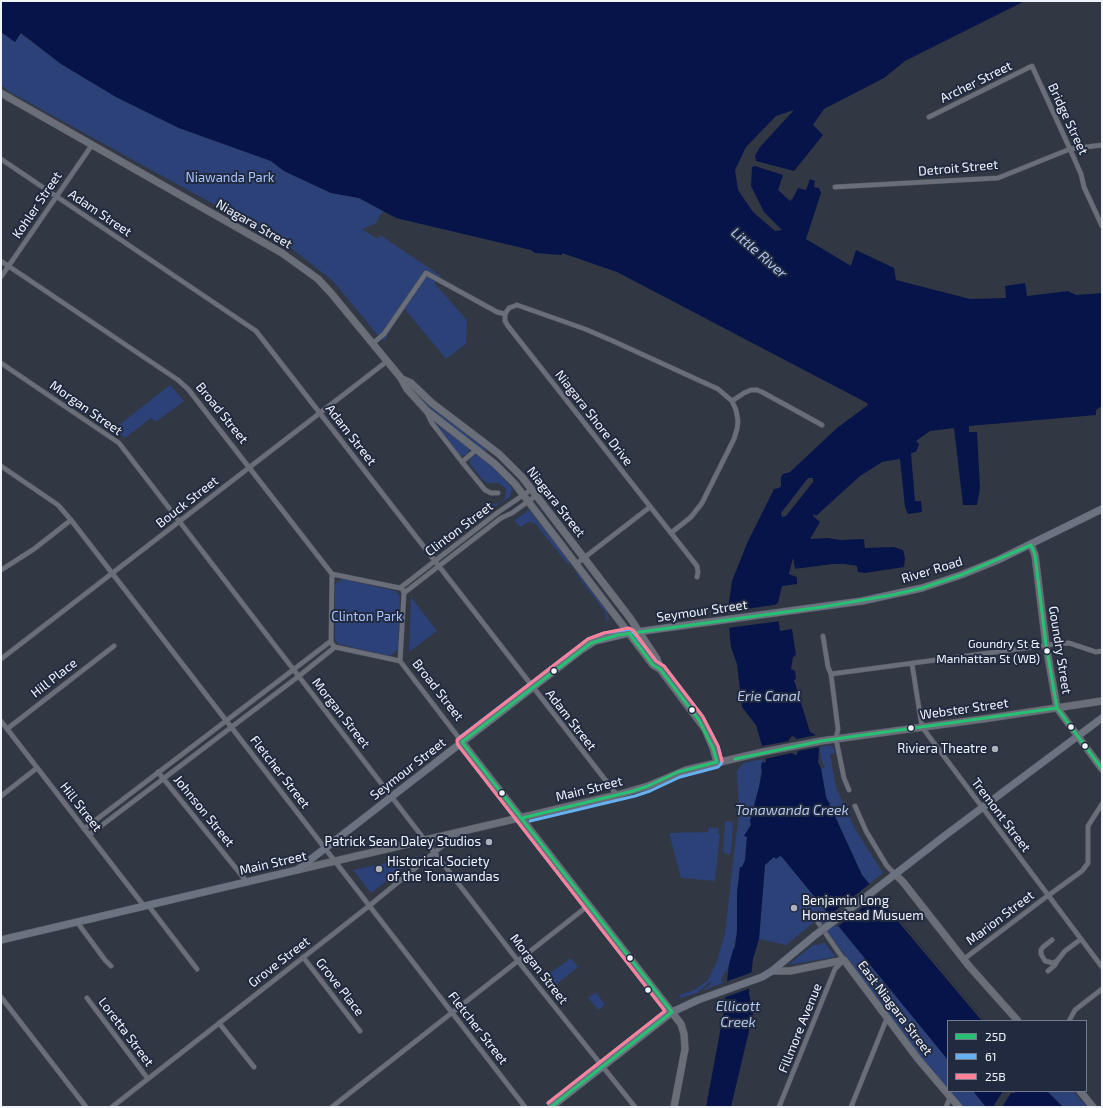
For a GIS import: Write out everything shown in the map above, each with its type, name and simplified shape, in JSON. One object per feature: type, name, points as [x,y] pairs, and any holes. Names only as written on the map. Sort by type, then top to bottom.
[{"type":"main road","name":"River Road","points":[[757,616],[862,601],[922,588],[987,565],[1031,545],[1102,509]]},
{"type":"main road","name":"Seymour Street","points":[[297,870],[591,643],[605,638],[629,633],[757,616]]},
{"type":"main road","points":[[551,1107],[672,1012],[721,991],[754,980],[772,971],[814,936],[1102,718]]},
{"type":"main road","name":"Main Street","points":[[1,940],[297,870]]},
{"type":"street","name":"Archer Street","points":[[929,117],[1032,66]]},
{"type":"street","name":"Bridge Street","points":[[1032,66],[1081,174],[1084,187],[1102,226]]},
{"type":"street","name":"Niagara Street","points":[[1,93],[282,253],[306,270],[328,290],[386,362],[401,378],[407,389],[427,412],[477,449],[505,474],[523,495],[653,665],[660,669]]},
{"type":"street","name":"Kohler Street","points":[[1,277],[92,145]]},
{"type":"street","name":"Detroit Street","points":[[835,187],[998,178],[1070,149],[1102,145]]},
{"type":"street","name":"Adam Street","points":[[1,159],[256,331],[617,795]]},
{"type":"street","name":"Broad Street","points":[[1,261],[183,384],[332,574]]},
{"type":"street","points":[[372,344],[384,334],[426,273],[497,312],[505,314],[509,308],[517,305],[585,329],[718,388],[732,401],[736,410],[738,420],[734,439],[702,503],[691,517],[671,533]]},
{"type":"street","name":"Niagara Shore Drive","points":[[505,314],[505,321],[508,326],[697,566],[697,577]]},
{"type":"street","name":"Bouck Street","points":[[1,659],[386,362]]},
{"type":"street","name":"Morgan Street","points":[[1,363],[119,443],[518,961],[597,1062],[603,1066],[635,1107]]},
{"type":"street","name":"Niagara Street","points":[[401,378],[411,383],[432,402],[499,454],[522,477],[537,495],[630,618],[657,659],[660,669],[702,724],[713,748],[717,762]]},
{"type":"street","points":[[732,401],[744,393],[751,390],[757,390],[822,425]]},
{"type":"street","name":"Niagara Street","points":[[427,412],[432,423],[485,490],[492,494],[498,493]]},
{"type":"street","points":[[462,462],[477,449]]},
{"type":"street","name":"Fletcher Street","points":[[1,466],[58,505],[71,520],[525,1107]]},
{"type":"street","name":"Clinton Street","points":[[400,588],[497,513],[532,489]]},
{"type":"street","name":"Clinton Street","points":[[404,593],[502,518],[512,513],[537,495]]},
{"type":"street","points":[[576,564],[650,507]]},
{"type":"street","points":[[1,570],[34,549],[71,520]]},
{"type":"street","name":"Goundry Street","points":[[1031,545],[1035,555],[1046,645],[1057,708],[1102,769]]},
{"type":"street","points":[[332,574],[400,588],[404,593],[400,661],[335,647],[331,641],[332,574]]},
{"type":"street","points":[[823,636],[828,667],[831,674],[838,729],[836,739],[844,778],[849,790]]},
{"type":"street","points":[[84,829],[331,641]]},
{"type":"street","points":[[831,674],[1069,643],[1096,652],[1102,651]]},
{"type":"street","name":"Hill Place","points":[[7,729],[114,646]]},
{"type":"street","points":[[89,835],[335,647]]},
{"type":"street","name":"Broad Street","points":[[400,661],[672,1012],[682,1029],[685,1039],[685,1049],[674,1107]]},
{"type":"street","name":"Tremont Street","points":[[912,664],[922,727],[1102,967]]},
{"type":"street","points":[[260,695],[265,701]]},
{"type":"street","name":"Webster Street","points":[[782,748],[821,740],[1102,701]]},
{"type":"street","name":"Hill Street","points":[[1,721],[84,829],[197,969]]},
{"type":"street","points":[[193,746],[198,752]]},
{"type":"street","name":"Main Street","points":[[297,870],[426,841],[617,795],[648,786],[686,770],[782,748]]},
{"type":"street","points":[[1,796],[37,768]]},
{"type":"street","name":"Johnson Street","points":[[158,772],[247,882]]},
{"type":"street","points":[[120,802],[125,808]]},
{"type":"street","name":"Marion Street","points":[[964,959],[1085,868],[1088,863],[1088,826],[1102,804]]},
{"type":"street","points":[[856,806],[866,831],[887,866],[903,882],[964,959],[1017,1020]]},
{"type":"street","name":"Grove Street","points":[[112,1107],[369,906],[458,833]]},
{"type":"street","points":[[332,1107],[589,905]]},
{"type":"street","name":"East Niagara Street","points":[[817,921],[887,1018],[932,1076],[959,1107]]},
{"type":"street","points":[[77,922],[111,966]]},
{"type":"street","points":[[1048,970],[1055,965],[1065,951],[1081,939]]},
{"type":"street","points":[[1052,940],[1043,946],[1041,954],[1045,961],[1052,963],[1057,961]]},
{"type":"street","name":"Grove Place","points":[[303,957],[360,1031]]},
{"type":"street","name":"East Niagara Street","points":[[772,971],[790,972],[844,960]]},
{"type":"street","name":"Fillmore Avenue","points":[[779,1107],[836,969],[844,960]]},
{"type":"street","points":[[1070,1020],[1077,1008],[1102,989]]},
{"type":"street","points":[[1,997],[86,1107]]},
{"type":"street","name":"Loretta Street","points":[[87,998],[148,1079]]},
{"type":"street","points":[[851,1107],[887,1018]]},
{"type":"street","points":[[219,1023],[254,1067]]},
{"type":"street","points":[[1081,1092],[1093,1107]]},
{"type":"street","points":[[946,1107],[950,1098]]},
{"type":"green space","name":"Niawanda Park","points":[[1,32],[15,42],[20,33],[61,64],[116,97],[179,128],[271,161],[284,171],[331,193],[359,198],[383,211],[375,224],[362,229],[378,239],[380,235],[441,276],[434,283],[467,320],[466,344],[446,359],[404,308],[384,341],[333,281],[286,244],[8,91],[1,85]]},
{"type":"green space","points":[[170,385],[184,401],[156,422],[151,418],[125,438],[114,429]]},
{"type":"green space","points":[[423,400],[487,449],[486,451],[441,418],[422,401]]},
{"type":"green space","points":[[436,424],[470,449],[466,455],[462,456],[459,454]]},
{"type":"green space","points":[[475,455],[479,456],[495,469],[513,489],[510,497],[494,507],[491,504],[499,503],[504,500],[506,489],[499,483],[487,483],[483,480],[470,464],[470,459]]},
{"type":"green space","points":[[529,510],[569,561],[569,566],[535,523],[528,522],[521,527],[516,523],[515,520]]},
{"type":"green space","points":[[575,572],[579,574],[607,611],[609,619],[605,622],[605,612]]},
{"type":"green space","name":"Clinton Park","points":[[343,579],[396,591],[400,597],[398,650],[390,656],[338,644],[335,639],[335,584]]},
{"type":"green space","points":[[411,597],[437,631],[409,652]]},
{"type":"green space","points":[[829,745],[833,747],[835,753],[830,754],[836,787],[855,829],[883,873],[869,884],[862,875],[833,812],[834,811],[832,811],[829,804],[831,803],[829,803],[826,797],[821,768],[825,768],[821,758],[820,747]]},
{"type":"green space","points":[[763,759],[759,787],[750,821],[751,824],[744,836],[747,836],[745,860],[742,867],[740,867],[737,893],[737,931],[731,962],[721,979],[723,983],[701,991],[711,984],[710,982],[697,993],[681,998],[679,995],[694,990],[708,980],[717,961],[725,933],[739,814],[737,771],[744,763]]},
{"type":"green space","points":[[730,821],[733,823],[731,852],[728,855],[723,851],[725,822]]},
{"type":"green space","points":[[709,827],[719,829],[718,833],[720,834],[715,881],[681,878],[669,833],[708,832]]},
{"type":"green space","points":[[419,856],[371,893],[353,870]]},
{"type":"green space","points":[[774,857],[782,857],[947,1059],[947,1090],[927,1066],[818,919],[786,945],[759,939],[765,865]]},
{"type":"green space","points":[[824,942],[835,956],[834,957],[788,965],[813,945],[816,944],[818,946]]},
{"type":"green space","points":[[571,958],[578,967],[554,986],[546,976]]},
{"type":"green space","points":[[596,992],[605,1005],[598,1010],[588,998]]},
{"type":"green space","points":[[949,1092],[974,1092],[986,1107],[963,1107]]},
{"type":"green space","points":[[1048,1092],[1074,1092],[1087,1107],[1063,1107]]},
{"type":"water","points":[[1,1],[1025,1],[905,61],[884,78],[824,109],[813,125],[823,135],[794,171],[756,161],[755,156],[760,147],[794,110],[776,116],[746,147],[735,170],[738,190],[753,212],[775,231],[782,230],[764,212],[751,186],[752,167],[755,166],[783,175],[778,190],[790,201],[798,188],[806,190],[810,179],[815,181],[814,187],[819,188],[821,193],[806,239],[851,266],[856,250],[894,268],[896,280],[970,299],[1006,298],[1005,286],[1025,283],[1027,296],[1068,291],[1076,295],[1102,293],[1102,406],[1096,410],[1096,415],[969,426],[969,432],[977,432],[980,488],[977,505],[963,505],[954,428],[930,431],[916,441],[919,444],[916,452],[911,453],[915,501],[921,501],[922,512],[908,514],[905,507],[900,459],[882,462],[860,476],[816,516],[814,514],[813,516],[820,522],[810,539],[863,539],[865,548],[894,547],[903,550],[905,558],[904,567],[865,573],[858,572],[857,566],[845,564],[795,569],[793,559],[789,574],[797,577],[797,584],[782,586],[778,603],[776,604],[780,631],[792,629],[796,655],[793,657],[791,669],[795,671],[796,679],[794,680],[810,732],[816,735],[819,749],[818,762],[821,768],[826,797],[829,803],[831,803],[829,804],[832,810],[835,811],[833,812],[862,875],[984,1020],[947,1020],[947,1059],[782,857],[780,856],[776,859],[774,857],[765,865],[759,939],[753,959],[749,993],[753,1014],[731,1107],[706,1107],[723,1016],[729,964],[735,947],[737,931],[737,893],[740,867],[742,867],[745,860],[747,837],[744,836],[751,825],[750,821],[759,787],[762,762],[765,763],[766,760],[756,725],[742,707],[737,664],[730,639],[728,609],[732,581],[748,541],[774,489],[781,486],[781,477],[783,474],[790,472],[837,428],[868,405],[867,403],[617,272],[562,253],[562,255],[535,253],[531,250],[396,218],[359,198],[331,193],[284,171],[271,161],[179,128],[116,97],[61,64],[21,33],[15,42],[1,32]],"holes":[[[792,736],[796,738],[798,751],[796,755],[792,753],[789,740]]]},
{"type":"water","points":[[974,1092],[1048,1092],[1063,1107],[986,1107]]},
{"type":"pier","points":[[808,478],[813,478],[813,482],[786,516],[782,517],[781,513]]},
{"type":"pier","points":[[793,558],[795,569],[834,564],[857,566],[857,568],[833,565],[795,571],[793,567],[791,573],[797,575],[797,577],[789,574]]},
{"type":"pier","points":[[780,604],[778,605],[781,621],[727,628],[726,612]]},
{"type":"pier","points":[[817,735],[820,747],[798,751],[796,755],[792,753],[765,759],[762,746],[789,741],[792,736],[796,739]]},
{"type":"pier","points":[[871,883],[880,894],[837,927],[828,916]]},
{"type":"pier","points":[[882,899],[984,1020],[981,1020],[880,900]]},
{"type":"pier","points":[[753,972],[751,988],[723,998],[725,982]]},
{"type":"pier","points":[[1002,1092],[1015,1092],[1011,1093],[1002,1107],[993,1107]]},
{"type":"transit line","name":"25D","points":[[551,1107],[672,1012],[462,742],[591,643],[618,635],[822,607],[892,595],[922,588],[961,575],[1031,545],[1035,555],[1046,645],[1057,708],[1102,769]]},
{"type":"transit line","name":"25B","points":[[548,1103],[665,1011],[458,745],[457,740],[588,639],[604,633],[629,628],[633,630],[656,661],[664,666],[703,717],[718,746],[722,761]]},
{"type":"transit line","name":"61","points":[[530,821],[635,796],[650,791],[680,777],[718,767],[721,764],[722,761],[718,746],[703,717],[664,666],[656,661],[631,629],[604,633],[588,639],[457,741],[458,745],[665,1011],[548,1103]]},
{"type":"transit line","name":"25D","points":[[522,818],[633,791],[648,786],[678,772],[717,762],[713,748],[699,720],[660,669],[653,665],[629,633]]},
{"type":"transit line","name":"25D","points":[[735,759],[821,741],[1057,708]]},
{"type":"place","name":"Goundry St & Manhattan St (WB)","points":[[1047,651]]},
{"type":"place","name":"Riviera Theatre","points":[[995,749]]},
{"type":"place","name":"Patrick Sean Daley Studios","points":[[489,842]]},
{"type":"place","name":"Historical Society of the Tonawandas","points":[[379,869]]},
{"type":"place","name":"Benjamin Long Homestead Musuem","points":[[794,908]]},
{"type":"water label","name":"Little River","points":[[759,253]]},
{"type":"water label","name":"Erie Canal","points":[[769,696]]},
{"type":"water label","name":"Tonawanda Creek","points":[[792,810]]},
{"type":"water label","name":"Ellicott Creek","points":[[738,1014]]}]
